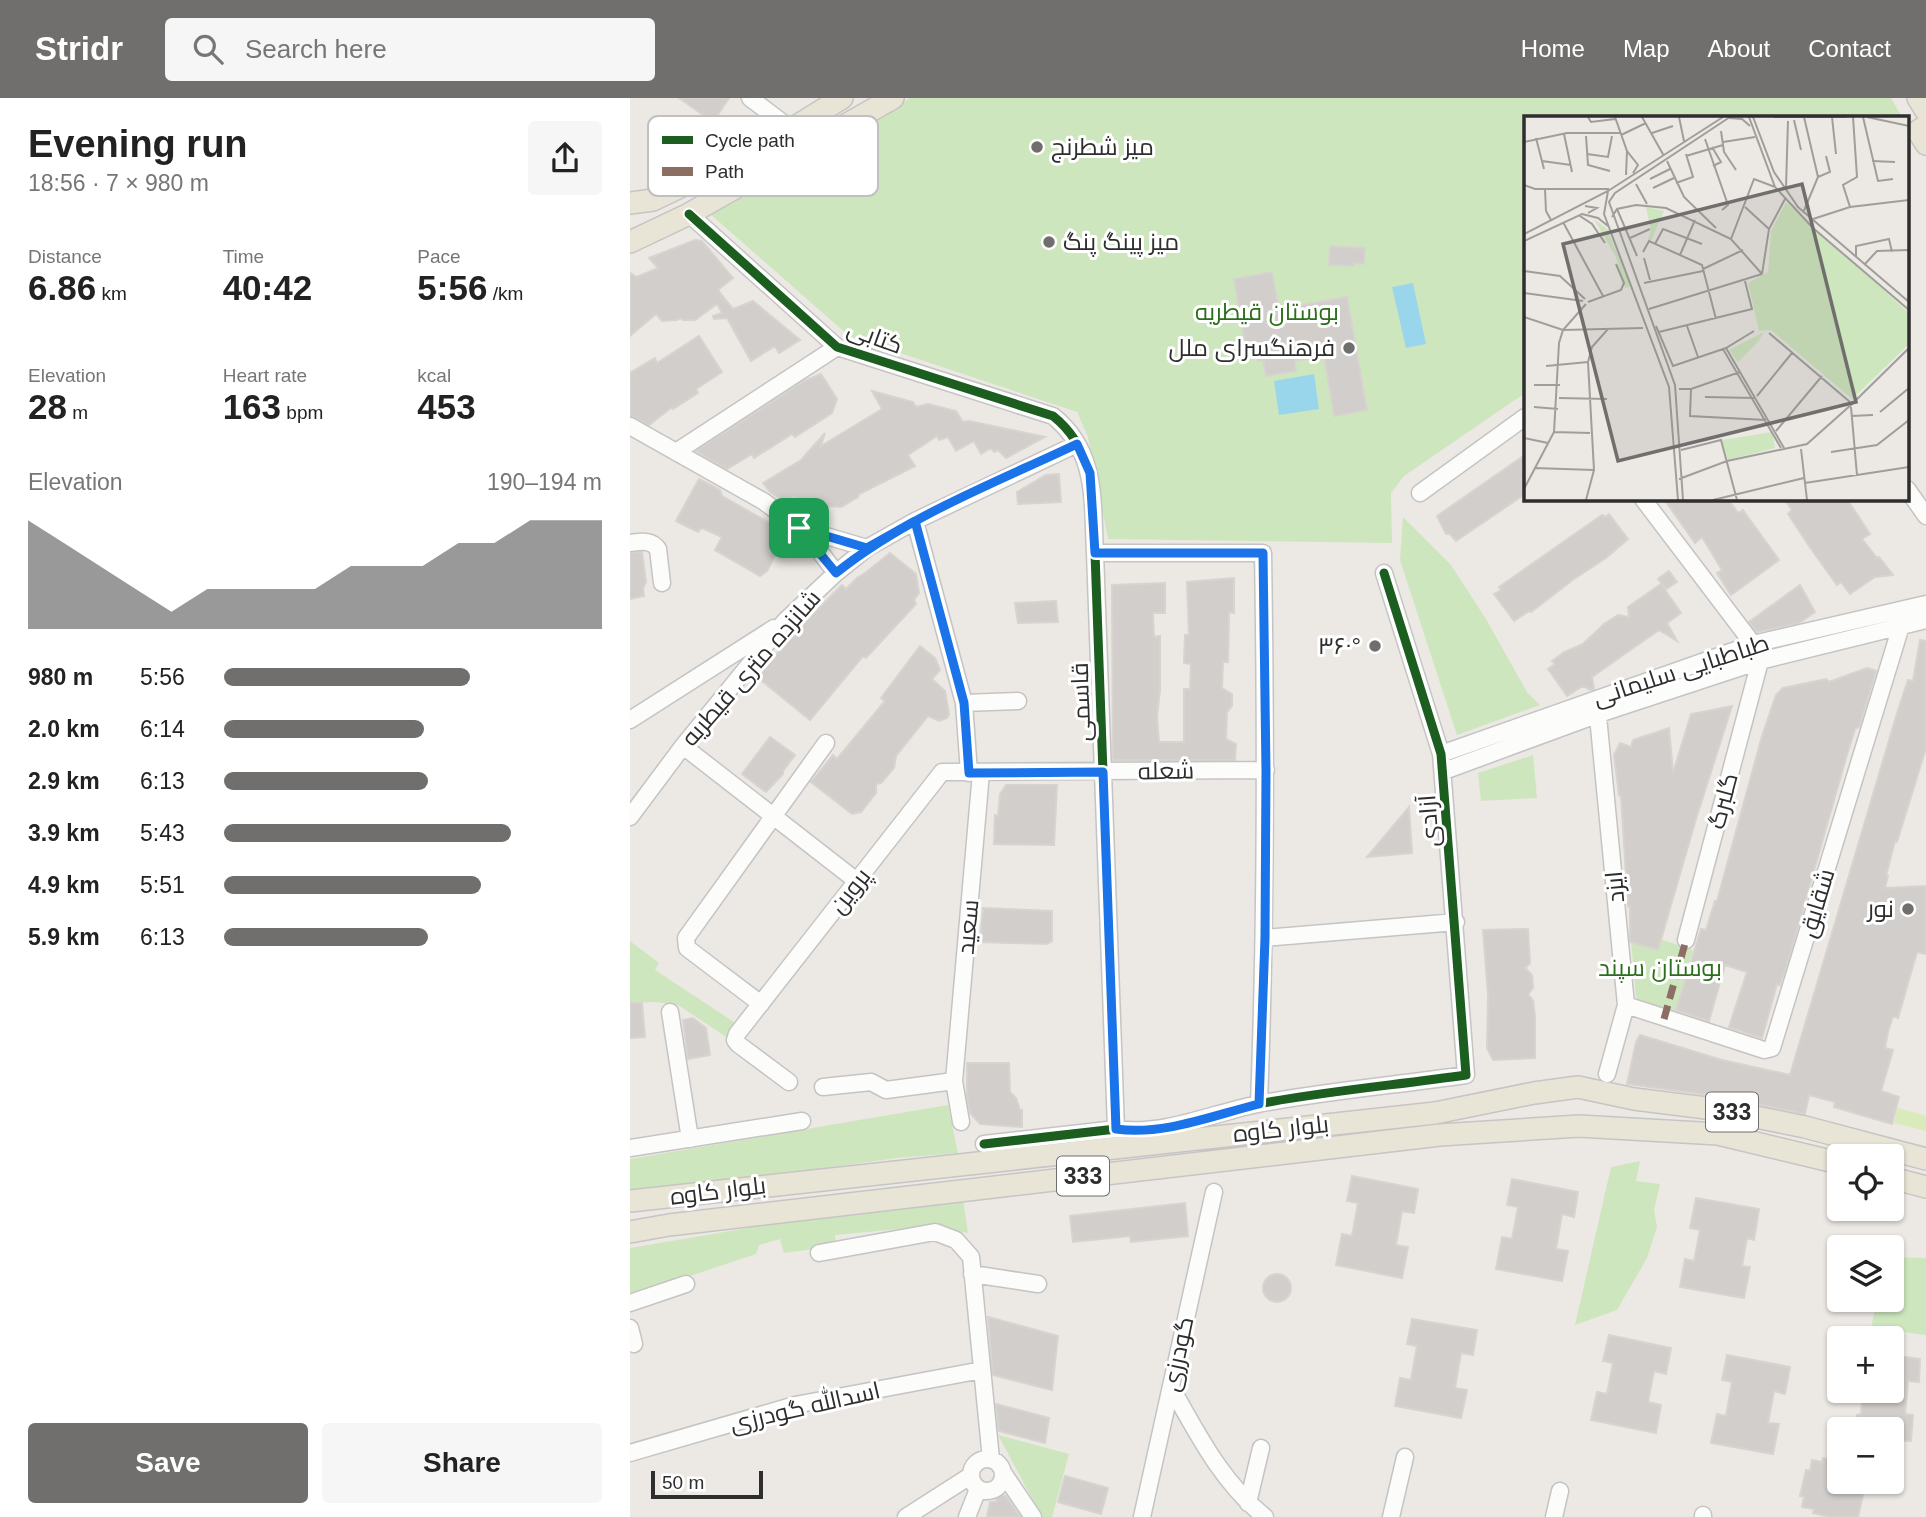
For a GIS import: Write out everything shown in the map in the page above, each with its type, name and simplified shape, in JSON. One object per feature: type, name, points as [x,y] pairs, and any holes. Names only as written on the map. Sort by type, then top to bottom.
[{"type":"main road","points":[[860,116],[892,98]]},
{"type":"main road","points":[[1918,98],[1926,111]]},
{"type":"main road","points":[[812,116],[838,99]]},
{"type":"main road","points":[[630,204],[661,196]]},
{"type":"main road","points":[[630,242],[720,196]]},
{"type":"main road","points":[[1578,1087],[1569,1097],[1567,1108],[1570,1118],[1579,1126]]},
{"type":"main road","name":"بلوار کاوه","points":[[630,1201],[1435,1113],[1578,1087],[1634,1099],[1721,1110],[1793,1125],[1926,1159]]},
{"type":"main road","points":[[1534,1093],[1545,1109],[1536,1128]]},
{"type":"main road","name":"بلوار کاوه","points":[[630,1232],[669,1225],[1412,1138],[1536,1128],[1579,1126],[1718,1134],[1827,1160]]},
{"type":"main road","points":[[1904,1181],[1926,1187]]},
{"type":"street","points":[[750,98],[774,116]]},
{"type":"street","points":[[630,194],[653,200]]},
{"type":"street","name":"کتابی","points":[[689,214],[837,347],[1053,416],[1077,444]]},
{"type":"street","points":[[676,452],[837,347]]},
{"type":"street","points":[[1420,493],[1524,418]]},
{"type":"street","points":[[630,426],[763,501],[799,528],[836,573]]},
{"type":"street","name":"شانزده متری قیطریه","points":[[630,817],[683,746],[785,621],[836,573],[867,548],[915,521],[1077,444]]},
{"type":"street","name":"قاسمی","points":[[1077,444],[1090,473],[1095,553],[1116,1129]]},
{"type":"street","points":[[1909,492],[1926,516]]},
{"type":"street","points":[[1644,500],[1754,643]]},
{"type":"street","name":"سعید","points":[[915,521],[964,703],[975,773],[954,1081],[961,1122]]},
{"type":"street","points":[[799,528],[867,548]]},
{"type":"street","points":[[630,543],[646,541],[654,544],[662,583]]},
{"type":"street","points":[[984,1144],[1116,1129],[1131,1131],[1193,1122],[1259,1104],[1265,938],[1263,553],[1095,553]]},
{"type":"street","name":"آزادی","points":[[1259,1104],[1466,1075],[1444,771],[1384,573]]},
{"type":"street","name":"طباطبایی سلیمانی","points":[[1441,754],[1900,618],[1926,604]]},
{"type":"street","name":"طباطبایی سلیمانی","points":[[1444,771],[1754,643],[1900,618],[1926,620]]},
{"type":"street","name":"شقایق","points":[[1626,1005],[1764,1050],[1773,1048],[1900,618]]},
{"type":"street","points":[[630,720],[785,621]]},
{"type":"street","name":"گلبرگ","points":[[1686,940],[1760,661]]},
{"type":"street","points":[[964,703],[1017,701]]},
{"type":"street","name":"ایزد","points":[[1597,706],[1626,1005],[1608,1074]]},
{"type":"street","points":[[761,1004],[687,948],[686,938],[825,743]]},
{"type":"street","points":[[683,746],[858,882]]},
{"type":"street","name":"شعله","points":[[975,773],[1266,771]]},
{"type":"street","name":"پروین","points":[[789,1082],[735,1040],[737,1034],[942,772],[975,773]]},
{"type":"street","points":[[1265,938],[1456,922]]},
{"type":"street","points":[[670,1012],[690,1139]]},
{"type":"street","points":[[823,1087],[870,1082],[886,1090],[954,1081]]},
{"type":"street","points":[[630,1148],[802,1121]]},
{"type":"street","name":"گودرزی","points":[[1142,1517],[1214,1192]]},
{"type":"street","points":[[818,1253],[935,1232],[956,1240],[971,1265],[991,1460]]},
{"type":"street","points":[[971,1265],[1038,1284]]},
{"type":"street","points":[[630,1303],[686,1284]]},
{"type":"street","name":"اسدالله گودرزی","points":[[630,1453],[792,1406],[982,1370]]},
{"type":"street","points":[[1171,1387],[1208,1451],[1248,1503],[1265,1517]]},
{"type":"street","points":[[1248,1503],[1261,1448]]},
{"type":"street","points":[[1391,1517],[1405,1457]]},
{"type":"street","points":[[967,1517],[977,1463],[991,1460],[998,1463],[1032,1517]]},
{"type":"street","points":[[906,1517],[974,1483],[993,1491],[1001,1484],[1004,1474]]},
{"type":"street","points":[[1554,1517],[1560,1491]]},
{"type":"green space","name":"بوستان قیطریه","points":[[910,98],[1891,98],[1901,116],[1524,116],[1524,394],[1404,476],[1391,493],[1392,543],[1108,539],[1088,437],[1077,412],[849,336],[709,213],[744,196],[878,196],[878,118]]},
{"type":"green space","points":[[1403,517],[1451,565],[1486,619],[1527,692],[1540,705],[1457,735],[1400,560]]},
{"type":"green space","points":[[1533,755],[1537,798],[1481,801],[1478,773]]},
{"type":"green space","name":"بوستان سپند","points":[[1630,929],[1693,950],[1675,1015],[1641,1005],[1636,997]]},
{"type":"green space","points":[[630,941],[659,963],[655,970],[740,1026],[731,1040],[678,1005],[630,1003]]},
{"type":"green space","points":[[948,1105],[958,1153],[897,1158],[630,1195],[630,1159]]},
{"type":"green space","points":[[1898,1108],[1926,1116],[1926,1131],[1894,1123]]},
{"type":"green space","points":[[1640,1161],[1636,1181],[1660,1184],[1654,1210],[1657,1227],[1647,1258],[1617,1310],[1575,1325],[1611,1167]]},
{"type":"green space","points":[[963,1199],[968,1233],[931,1226],[835,1235],[836,1246],[784,1253],[780,1239],[759,1245],[756,1254],[630,1296],[630,1248],[778,1223]]},
{"type":"green space","points":[[1904,1257],[1926,1258],[1926,1335],[1904,1332],[1904,1326],[1871,1326],[1874,1312],[1904,1312]]},
{"type":"green space","points":[[998,1435],[1069,1454],[1052,1517],[1042,1517]]},
{"type":"water","points":[[1413,283],[1426,344],[1406,348],[1392,287]]},
{"type":"water","points":[[1314,374],[1319,409],[1279,415],[1274,381]]},
{"type":"building","points":[[679,98],[729,98],[717,116],[704,116]]},
{"type":"building","points":[[695,240],[702,241],[733,278],[718,290],[733,309],[753,301],[800,340],[779,353],[775,346],[751,361],[727,318],[714,319],[713,316],[722,313],[717,304],[695,320],[681,318],[662,321],[656,314],[630,336],[630,273],[637,277],[658,268],[649,258]]},
{"type":"building","points":[[1330,246],[1365,248],[1364,264],[1329,265]]},
{"type":"building","points":[[1272,272],[1279,309],[1347,297],[1367,410],[1334,416],[1324,356],[1295,361],[1296,371],[1266,376],[1263,360],[1258,361],[1255,344],[1245,345],[1234,279]]},
{"type":"building","points":[[699,336],[722,372],[696,389],[698,393],[673,409],[672,407],[649,425],[630,416],[630,373],[655,358],[657,363]]},
{"type":"building","points":[[821,374],[837,399],[832,413],[795,437],[792,434],[754,458],[752,454],[727,469],[696,451],[804,381]]},
{"type":"building","points":[[872,391],[913,402],[916,407],[928,404],[956,411],[963,422],[1045,437],[1006,458],[998,450],[994,452],[991,448],[981,454],[974,441],[956,451],[948,437],[939,440],[937,436],[908,455],[915,466],[859,494],[841,507],[830,506],[813,515],[801,506],[795,496],[784,501],[770,492],[763,483],[801,460],[825,433],[821,446],[882,409]]},
{"type":"building","points":[[1524,456],[1524,495],[1456,541],[1450,534],[1446,534],[1437,516]]},
{"type":"building","points":[[1059,474],[1061,502],[1018,504],[1017,492],[1046,475]]},
{"type":"building","points":[[699,479],[720,490],[722,496],[787,533],[767,571],[760,576],[715,550],[722,537],[702,528],[698,532],[676,521]]},
{"type":"building","points":[[1665,500],[1729,500],[1738,513],[1743,510],[1779,560],[1731,595],[1717,573],[1722,570],[1702,537],[1695,543]]},
{"type":"building","points":[[1785,500],[1848,500],[1870,534],[1862,539],[1893,575],[1875,577],[1850,594],[1841,582],[1837,585],[1809,546],[1788,514],[1792,510]]},
{"type":"building","points":[[1609,514],[1628,539],[1531,612],[1514,621],[1494,594],[1501,590],[1499,587],[1602,515],[1606,517]]},
{"type":"building","points":[[642,552],[646,582],[643,588],[644,596],[630,599],[630,553]]},
{"type":"building","points":[[890,553],[916,574],[919,593],[914,600],[916,604],[866,658],[863,656],[810,720],[757,677],[786,643],[784,641],[811,613],[842,585],[846,589]]},
{"type":"building","points":[[1669,571],[1677,582],[1666,589],[1658,579]]},
{"type":"building","points":[[1234,578],[1234,613],[1229,612],[1228,662],[1223,662],[1222,688],[1232,694],[1232,706],[1227,712],[1226,739],[1236,744],[1235,760],[1113,760],[1112,585],[1165,583],[1165,613],[1153,613],[1154,637],[1160,636],[1157,716],[1159,742],[1184,742],[1184,689],[1190,689],[1191,664],[1184,663],[1185,635],[1189,635],[1187,582]]},
{"type":"building","points":[[1661,584],[1681,613],[1667,623],[1677,641],[1659,630],[1592,677],[1594,689],[1583,686],[1567,696],[1548,669],[1555,664],[1552,661],[1564,652],[1583,644],[1618,615],[1629,617],[1628,607]]},
{"type":"building","points":[[1800,585],[1815,612],[1799,623],[1757,632],[1749,622]]},
{"type":"building","points":[[1056,601],[1058,622],[1018,623],[1015,603]]},
{"type":"building","points":[[1920,640],[1926,641],[1926,748],[1897,842],[1895,841],[1885,888],[1926,886],[1926,954],[1917,952],[1898,1018],[1893,1016],[1888,1032],[1885,1048],[1893,1050],[1881,1091],[1899,1097],[1892,1124],[1834,1107],[1835,1102],[1809,1095],[1805,1114],[1724,1097],[1627,1084],[1640,1035],[1722,1060],[1790,1075],[1898,710],[1908,680],[1913,681]]},
{"type":"building","points":[[920,646],[935,658],[940,670],[932,679],[945,691],[949,714],[947,718],[939,721],[928,716],[896,756],[894,768],[881,783],[876,784],[876,793],[861,812],[852,814],[811,782],[833,755],[837,759],[885,701],[881,698]]},
{"type":"building","points":[[1867,668],[1876,671],[1859,727],[1855,729],[1790,955],[1780,985],[1777,984],[1762,1038],[1729,1027],[1747,972],[1725,965],[1709,1021],[1676,1010],[1701,929],[1706,930],[1717,901],[1762,736],[1776,695],[1783,688],[1826,679],[1829,682]]},
{"type":"building","points":[[1732,706],[1658,950],[1630,942],[1630,907],[1621,796],[1614,755],[1620,743],[1631,747],[1633,740],[1669,728],[1673,773],[1691,714]]},
{"type":"building","points":[[770,737],[795,755],[783,774],[766,792],[742,774]]},
{"type":"building","points":[[1006,785],[1057,785],[1054,845],[994,844],[995,815],[998,816],[1000,794]]},
{"type":"building","points":[[1409,807],[1412,853],[1367,857]]},
{"type":"building","points":[[983,908],[1052,911],[1052,941],[1047,944],[980,942]]},
{"type":"building","points":[[1528,929],[1530,963],[1525,968],[1532,975],[1533,988],[1528,994],[1533,1001],[1535,1016],[1535,1058],[1493,1060],[1487,1048],[1488,996],[1483,930]]},
{"type":"building","points":[[630,1003],[642,1003],[645,1037],[630,1038]]},
{"type":"building","points":[[693,1018],[706,1028],[710,1055],[688,1059],[683,1020]]},
{"type":"building","points":[[967,1063],[1009,1063],[1010,1092],[1022,1110],[1022,1127],[980,1124],[970,1113]]},
{"type":"building","points":[[1352,1176],[1418,1189],[1414,1213],[1402,1211],[1396,1245],[1408,1247],[1402,1278],[1336,1265],[1342,1234],[1352,1236],[1358,1203],[1347,1201]]},
{"type":"building","points":[[1512,1179],[1578,1192],[1574,1217],[1562,1214],[1556,1249],[1568,1251],[1562,1281],[1496,1269],[1502,1237],[1512,1239],[1518,1207],[1507,1205]]},
{"type":"building","points":[[1696,1198],[1759,1209],[1754,1240],[1747,1238],[1742,1266],[1750,1267],[1744,1298],[1680,1287],[1685,1259],[1694,1261],[1700,1230],[1690,1228]]},
{"type":"building","points":[[1185,1203],[1188,1236],[1131,1242],[1130,1236],[1073,1242],[1070,1216]]},
{"type":"building","points":[[1277,1274],[1287,1278],[1291,1288],[1287,1298],[1277,1302],[1267,1298],[1263,1288],[1267,1278]]},
{"type":"building","points":[[988,1317],[1058,1336],[1052,1390],[993,1375]]},
{"type":"building","points":[[1412,1319],[1477,1330],[1473,1355],[1461,1353],[1455,1388],[1467,1390],[1461,1418],[1395,1406],[1400,1378],[1411,1380],[1417,1346],[1407,1344]]},
{"type":"building","points":[[1609,1335],[1671,1348],[1666,1374],[1654,1371],[1648,1402],[1661,1405],[1656,1433],[1591,1420],[1597,1392],[1607,1394],[1613,1363],[1603,1361]]},
{"type":"building","points":[[1727,1355],[1790,1367],[1785,1394],[1774,1391],[1768,1423],[1779,1424],[1773,1454],[1711,1443],[1717,1414],[1726,1416],[1732,1382],[1722,1380]]},
{"type":"building","points":[[1904,1357],[1920,1359],[1919,1382],[1908,1381],[1905,1414],[1913,1415],[1911,1441],[1904,1441],[1904,1417],[1857,1417],[1861,1414],[1862,1403],[1904,1403]]},
{"type":"building","points":[[996,1404],[1049,1418],[1045,1443],[999,1431]]},
{"type":"building","points":[[1823,1458],[1827,1459],[1827,1494],[1863,1494],[1858,1517],[1830,1517],[1813,1513],[1814,1509],[1802,1507],[1804,1497],[1800,1496],[1806,1470],[1810,1471],[1812,1460],[1822,1462]]},
{"type":"building","points":[[1065,1476],[1108,1488],[1101,1514],[1058,1502]]},
{"type":"building","points":[[999,1494],[1006,1496],[1020,1517],[987,1517],[990,1502],[996,1502]]},
{"type":"marked path","points":[[1664,1019],[1686,940]]},
{"type":"cycle path","points":[[689,214],[837,347],[1053,416],[1068,430],[1078,445],[1090,478],[1094,515],[1116,1129]]},
{"type":"cycle path","points":[[984,1144],[1116,1129],[1170,1127],[1284,1099],[1466,1075],[1441,754],[1384,573]]},
{"type":"place","name":"میز شطرنج","points":[[1037,147]]},
{"type":"place","name":"میز پینگ پنگ","points":[[1049,242]]},
{"type":"place","name":"فرهنگسرای ملل","points":[[1349,348]]},
{"type":"place","name":"۳۶۰°","points":[[1375,646]]},
{"type":"place","name":"نور","points":[[1908,909]]},
{"type":"route","points":[[799,528],[836,573],[867,548],[915,521],[1077,444],[1090,473],[1095,553],[1263,553],[1265,938],[1259,1104],[1193,1122],[1131,1131],[1116,1129],[1103,772],[969,773],[964,703],[915,521],[867,548],[799,528]]}]
